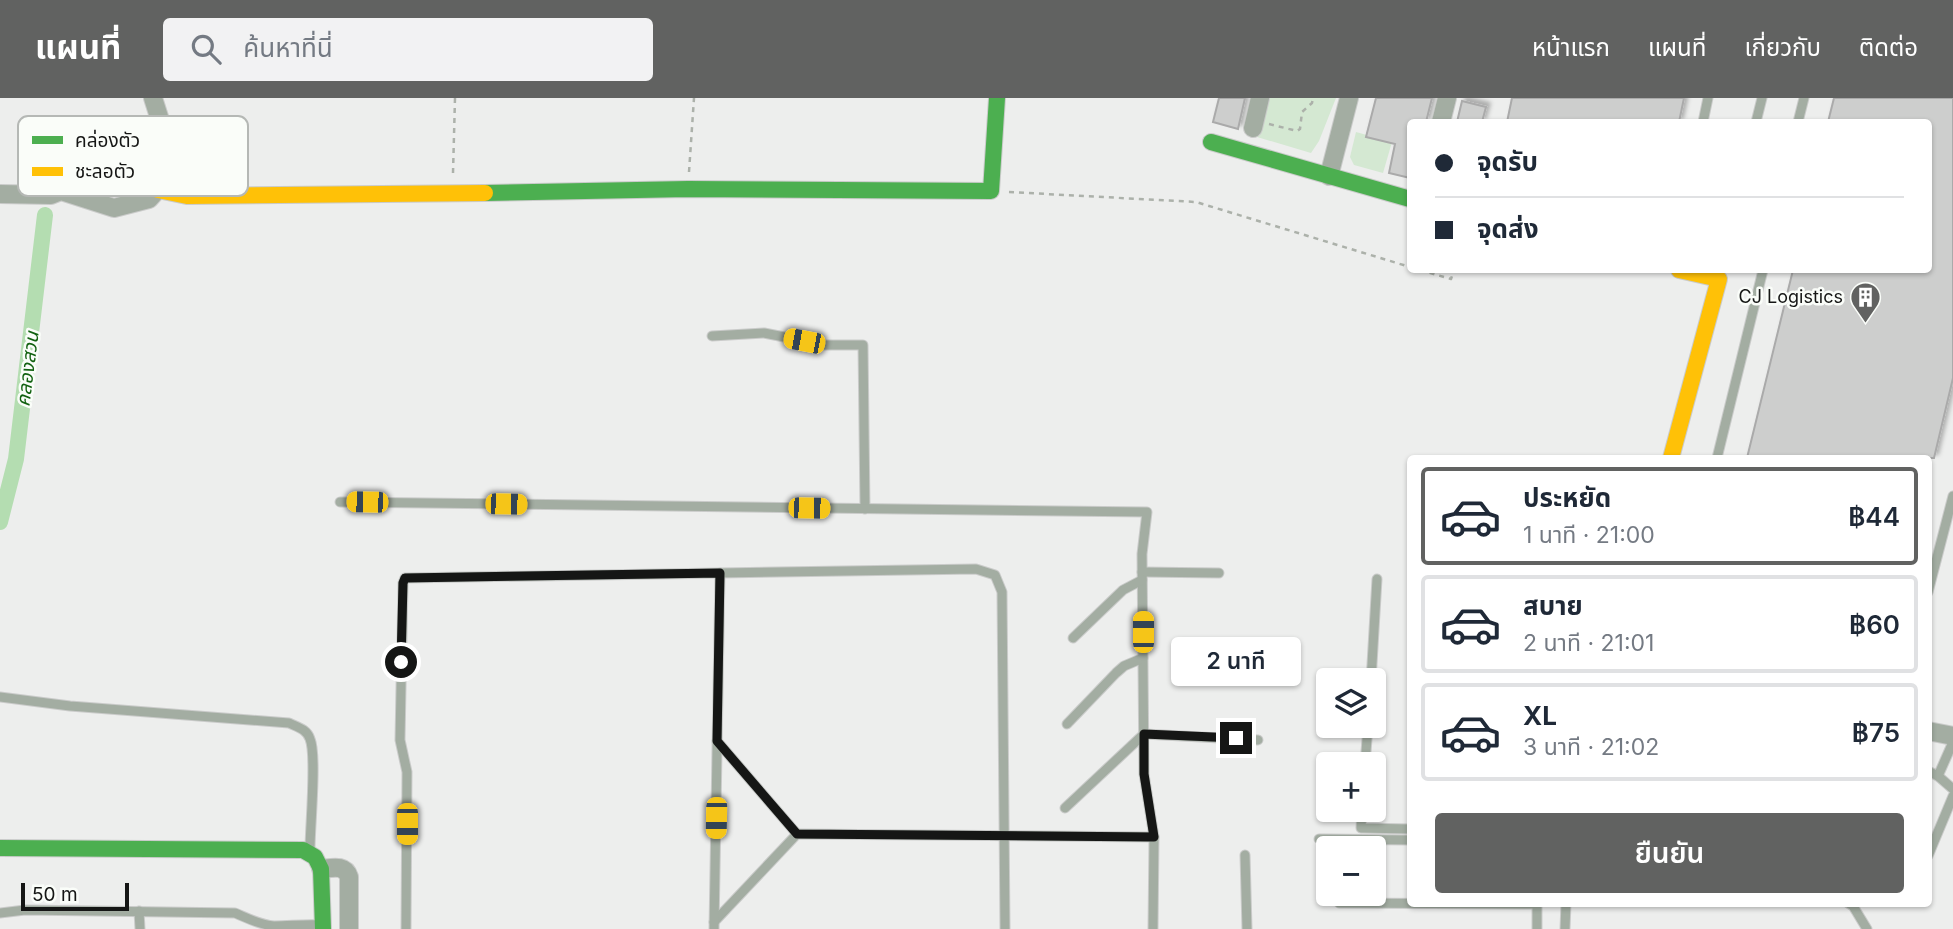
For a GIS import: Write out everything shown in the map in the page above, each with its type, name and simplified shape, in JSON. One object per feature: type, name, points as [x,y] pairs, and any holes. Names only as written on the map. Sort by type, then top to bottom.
[{"type":"street","points":[[152,98],[158,116]]},
{"type":"street","points":[[248,196],[688,189],[991,191],[997,98]]},
{"type":"street","points":[[1254,124],[1260,98]]},
{"type":"street","points":[[1329,176],[1349,98]]},
{"type":"street","points":[[1442,119],[1447,98]]},
{"type":"street","points":[[1211,142],[1407,198]]},
{"type":"street","points":[[0,194],[18,194]]},
{"type":"street","points":[[77,196],[114,208],[151,196]]},
{"type":"street","points":[[1672,455],[1720,274]]},
{"type":"street","points":[[1932,731],[1953,736]]},
{"type":"street","points":[[0,848],[303,850],[315,857],[321,869],[323,927]]},
{"type":"street","points":[[321,869],[342,868],[347,871],[349,929]]},
{"type":"lane","points":[[1704,119],[1708,98]]},
{"type":"lane","points":[[1757,119],[1762,98]]},
{"type":"lane","points":[[1799,119],[1804,98]]},
{"type":"lane","points":[[1718,455],[1761,273]]},
{"type":"lane","points":[[712,335],[764,333],[825,345],[863,345],[865,509]]},
{"type":"lane","points":[[1932,577],[1953,496]]},
{"type":"lane","points":[[340,502],[1147,512],[1142,576],[1144,774],[1154,837],[1153,929]]},
{"type":"lane","points":[[406,929],[407,772],[400,740],[405,578],[976,569],[995,575],[1002,592],[1005,929]]},
{"type":"lane","points":[[714,925],[720,573]]},
{"type":"lane","points":[[1073,638],[1123,590],[1142,576],[1219,573]]},
{"type":"lane","points":[[1372,668],[1377,579]]},
{"type":"lane","points":[[1067,724],[1124,666],[1143,658]]},
{"type":"lane","points":[[0,697],[70,706],[289,723],[303,729],[310,738],[312,756],[310,854]]},
{"type":"lane","points":[[1065,808],[1144,734],[1258,740]]},
{"type":"lane","points":[[717,741],[797,834]]},
{"type":"lane","points":[[1938,776],[1953,743]]},
{"type":"lane","points":[[1932,773],[1953,789]]},
{"type":"lane","points":[[1932,846],[1953,796]]},
{"type":"lane","points":[[1361,822],[1361,828],[1407,830]]},
{"type":"lane","points":[[714,925],[797,834],[1154,837]]},
{"type":"lane","points":[[1386,840],[1407,840]]},
{"type":"lane","points":[[1245,855],[1247,929]]},
{"type":"lane","points":[[1386,903],[1407,903]]},
{"type":"lane","points":[[1537,907],[1537,929]]},
{"type":"lane","points":[[1564,929],[1566,907]]},
{"type":"lane","points":[[1854,907],[1867,929]]},
{"type":"lane","points":[[0,913],[25,910],[235,913],[273,928],[295,923],[323,927]]},
{"type":"lane","points":[[139,911],[140,929]]},
{"type":"path","points":[[452,194],[455,98]]},
{"type":"path","points":[[688,189],[694,98]]},
{"type":"path","points":[[1254,124],[1297,131],[1300,129],[1301,112],[1312,103],[1313,98]]},
{"type":"path","points":[[991,191],[1196,202],[1407,266]]},
{"type":"path","points":[[1430,273],[1451,279],[1453,273]]},
{"type":"green space","points":[[1267,98],[1336,98],[1319,141],[1311,153],[1257,137]]},
{"type":"green space","points":[[1356,132],[1392,142],[1383,173],[1354,165],[1350,157]]},
{"type":"building","points":[[1219,98],[1245,98],[1238,129],[1213,122]]},
{"type":"building","points":[[1376,98],[1432,98],[1427,119],[1407,119],[1407,177],[1389,173],[1395,144],[1366,137]]},
{"type":"building","points":[[1512,98],[1684,98],[1680,119],[1508,119]]},
{"type":"building","name":"CJ Logistics","points":[[1834,98],[1953,98],[1953,378],[1934,458],[1932,455],[1748,455],[1792,273],[1932,273],[1932,119],[1829,119]]},
{"type":"building","points":[[1462,101],[1486,107],[1483,119],[1458,119]]},
{"type":"waterway","name":"คลองสวน","points":[[0,522],[16,459],[45,215]]},
{"type":"traffic: fast","points":[[485,193],[688,189],[991,191],[997,98]]},
{"type":"traffic: fast","points":[[1211,142],[1407,198]]},
{"type":"traffic: fast","points":[[0,848],[303,850],[315,857],[321,869],[323,929]]},
{"type":"traffic: slow","points":[[248,195],[485,193]]},
{"type":"traffic: slow","points":[[1672,455],[1719,279],[1692,273]]},
{"type":"place","name":"CJ Logistics","points":[[1866,324]]},
{"type":"route","points":[[401,662],[405,578],[720,573],[717,741],[797,834],[1154,837],[1144,774],[1144,734],[1236,738]]}]
